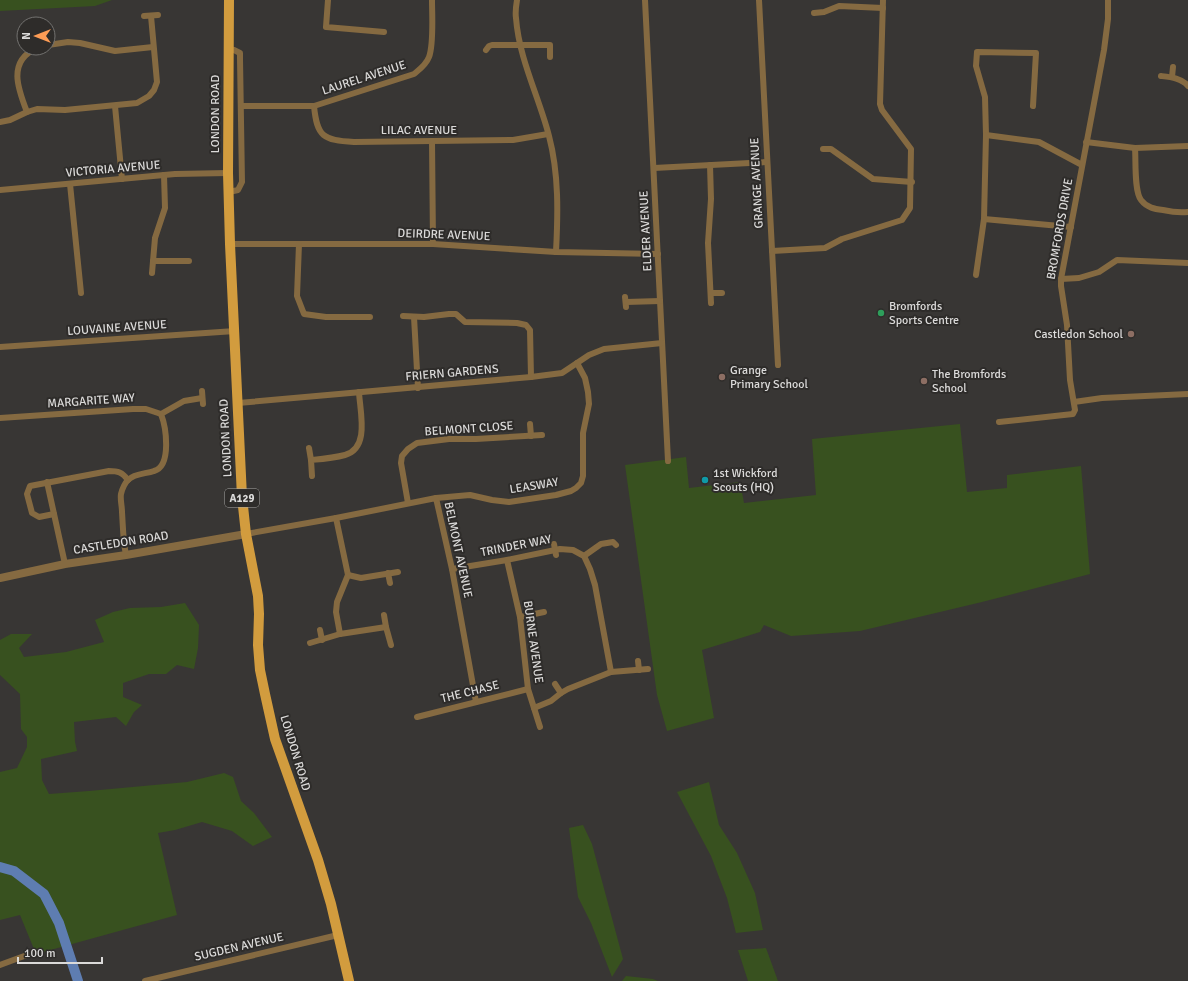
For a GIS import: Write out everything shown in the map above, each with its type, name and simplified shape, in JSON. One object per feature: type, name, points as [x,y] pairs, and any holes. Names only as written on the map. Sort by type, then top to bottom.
[{"type":"main road","name":"LONDON ROAD","points":[[229,0],[228,174],[230,244],[242,497],[246,534],[258,596],[258,645],[260,670],[274,732],[318,860],[349,981]]},
{"type":"street","points":[[328,0],[326,27],[384,32]]},
{"type":"street","name":"LAUREL AVENUE","points":[[241,106],[314,106],[414,74],[423,67],[428,58],[431,44],[432,0]]},
{"type":"street","points":[[517,0],[516,18],[521,44],[553,154],[558,215],[556,252]]},
{"type":"street","name":"ELDER AVENUE","points":[[645,0],[668,461]]},
{"type":"street","name":"GRANGE AVENUE","points":[[759,0],[778,365]]},
{"type":"street","points":[[772,251],[825,248],[842,239],[902,220],[910,208],[912,182],[911,148],[882,110],[880,104],[883,0]]},
{"type":"street","name":"BROMFORDS DRIVE","points":[[1074,402],[1070,380],[1061,279],[1104,50],[1108,19],[1108,0]]},
{"type":"street","points":[[814,13],[824,12],[839,6],[883,8]]},
{"type":"street","points":[[0,122],[18,117],[37,109],[65,110],[115,106],[137,103],[149,96],[154,90],[157,82],[153,47],[147,16],[158,15]]},
{"type":"street","points":[[56,44],[68,42],[80,43],[116,51],[153,47]]},
{"type":"street","points":[[486,50],[492,45],[550,45],[550,57]]},
{"type":"street","points":[[229,50],[234,50],[240,53],[242,182],[238,190],[229,192]]},
{"type":"street","points":[[976,275],[984,219],[986,135],[985,97],[976,66],[977,52],[1036,54],[1033,106]]},
{"type":"street","points":[[24,56],[21,61],[17,74],[18,86],[27,112]]},
{"type":"street","points":[[1172,77],[1173,68]]},
{"type":"street","points":[[1161,76],[1172,77],[1186,83],[1188,86]]},
{"type":"street","points":[[115,106],[122,179]]},
{"type":"street","name":"LILAC AVENUE","points":[[314,106],[317,127],[322,134],[334,141],[513,140],[548,134]]},
{"type":"street","points":[[986,135],[1039,142],[1082,165]]},
{"type":"street","points":[[432,141],[433,244]]},
{"type":"street","points":[[1086,142],[1135,148],[1188,146]]},
{"type":"street","points":[[1135,148],[1137,186],[1140,200],[1152,208],[1180,213],[1188,212]]},
{"type":"street","points":[[823,149],[831,149],[873,179],[912,182]]},
{"type":"street","points":[[654,168],[767,162]]},
{"type":"street","points":[[710,165],[711,199],[708,243],[711,303]]},
{"type":"street","name":"VICTORIA AVENUE","points":[[0,190],[164,175],[228,174]]},
{"type":"street","points":[[152,273],[155,238],[165,208],[164,175]]},
{"type":"street","points":[[70,184],[81,293]]},
{"type":"street","points":[[984,219],[1071,227]]},
{"type":"street","name":"DEIRDRE AVENUE","points":[[230,244],[433,244],[556,252],[658,254]]},
{"type":"street","points":[[299,244],[297,296],[304,314],[326,317],[370,318]]},
{"type":"street","points":[[1061,279],[1079,278],[1099,272],[1117,260],[1188,263]]},
{"type":"street","points":[[153,261],[189,261]]},
{"type":"street","points":[[710,293],[722,293]]},
{"type":"street","points":[[626,302],[660,301]]},
{"type":"street","points":[[404,316],[414,317],[456,314],[465,322],[517,323],[526,326],[530,330],[531,377]]},
{"type":"street","points":[[414,317],[418,388]]},
{"type":"street","name":"LOUVAINE AVENUE","points":[[0,347],[235,331]]},
{"type":"street","name":"FRIERN GARDENS","points":[[238,403],[418,388],[562,373],[589,355],[604,349],[662,343]]},
{"type":"street","name":"LEASWAY","points":[[436,498],[470,495],[509,502],[556,495],[576,488],[583,476],[583,433],[588,404],[588,392],[585,378],[577,362]]},
{"type":"street","points":[[311,460],[344,456],[353,452],[359,444],[362,434],[359,392]]},
{"type":"street","points":[[1000,422],[1073,414],[1074,402],[1102,398],[1188,394]]},
{"type":"street","points":[[126,555],[121,494],[128,480],[134,476],[155,471],[161,466],[164,460],[165,431],[161,414],[184,401],[202,398]]},
{"type":"street","name":"MARGARITE WAY","points":[[0,418],[133,409],[146,409],[161,414]]},
{"type":"street","points":[[530,424],[531,436]]},
{"type":"street","name":"BELMONT CLOSE","points":[[408,503],[401,463],[402,456],[408,449],[417,443],[449,439],[542,435]]},
{"type":"street","points":[[309,448],[312,476]]},
{"type":"street","points":[[54,514],[39,517],[35,516],[30,510],[27,494],[30,486],[108,471],[119,471],[124,474],[128,480]]},
{"type":"street","points":[[47,482],[65,564]]},
{"type":"street","name":"BELMONT AVENUE","points":[[246,534],[436,498],[452,569],[476,702]]},
{"type":"street","points":[[336,518],[348,575],[337,602],[336,612],[340,634]]},
{"type":"street","name":"CASTLEDON ROAD","points":[[0,578],[65,564],[246,534]]},
{"type":"street","points":[[611,672],[594,585],[590,569],[584,556],[601,544],[613,542],[616,545]]},
{"type":"street","name":"TRINDER WAY","points":[[452,569],[560,549],[573,550],[584,556]]},
{"type":"street","name":"BURNE AVENUE","points":[[507,560],[520,617],[528,689],[540,727]]},
{"type":"street","points":[[348,575],[361,578],[398,572]]},
{"type":"street","points":[[388,573],[390,584]]},
{"type":"street","points":[[520,617],[544,612]]},
{"type":"street","points":[[384,615],[391,645]]},
{"type":"street","points":[[310,643],[340,634],[386,627]]},
{"type":"street","points":[[320,630],[322,640]]},
{"type":"street","points":[[638,661],[639,670]]},
{"type":"street","points":[[534,708],[551,701],[561,693],[611,672],[648,669]]},
{"type":"street","points":[[555,684],[561,693]]},
{"type":"street","name":"THE CHASE","points":[[417,717],[528,689]]},
{"type":"street","name":"SUGDEN AVENUE","points":[[145,981],[338,935]]},
{"type":"street","points":[[0,964],[28,955]]},
{"type":"green space","points":[[0,0],[112,0],[95,6],[0,11]]},
{"type":"green space","points":[[960,424],[967,492],[1007,488],[1007,475],[1081,466],[1090,574],[860,631],[791,636],[764,625],[760,632],[702,650],[714,718],[667,731],[657,695],[625,465],[686,457],[689,488],[740,482],[744,503],[816,495],[812,439]]},
{"type":"green space","points":[[185,603],[199,625],[198,648],[194,669],[177,665],[166,674],[149,674],[123,683],[123,697],[142,705],[134,712],[126,726],[116,717],[74,722],[77,751],[41,759],[42,780],[49,794],[187,782],[224,773],[233,777],[241,801],[254,813],[272,837],[253,846],[232,831],[202,822],[175,830],[158,833],[177,915],[36,954],[20,915],[0,920],[0,772],[17,768],[27,747],[27,737],[21,729],[20,694],[0,675],[0,640],[11,634],[32,634],[19,648],[24,657],[66,652],[104,642],[95,620],[113,612],[130,608],[161,607]]},
{"type":"green space","points":[[709,782],[719,825],[737,853],[755,893],[763,930],[736,933],[727,898],[711,856],[677,792]]},
{"type":"green space","points":[[583,825],[592,844],[623,959],[612,977],[591,923],[578,897],[569,828]]},
{"type":"green space","points":[[766,948],[778,981],[748,981],[738,950]]},
{"type":"green space","points":[[626,976],[653,979],[658,981],[622,981]]},
{"type":"waterway","points":[[0,867],[14,871],[44,894],[59,923],[78,981]]},
{"type":"place","name":"Bromfords Sports Centre","points":[[881,313]]},
{"type":"place","name":"Castledon School","points":[[1131,334]]},
{"type":"place","name":"Grange Primary School","points":[[722,377]]},
{"type":"place","name":"The Bromfords School","points":[[924,381]]},
{"type":"place","name":"1st Wickford Scouts (HQ)","points":[[705,480]]}]
